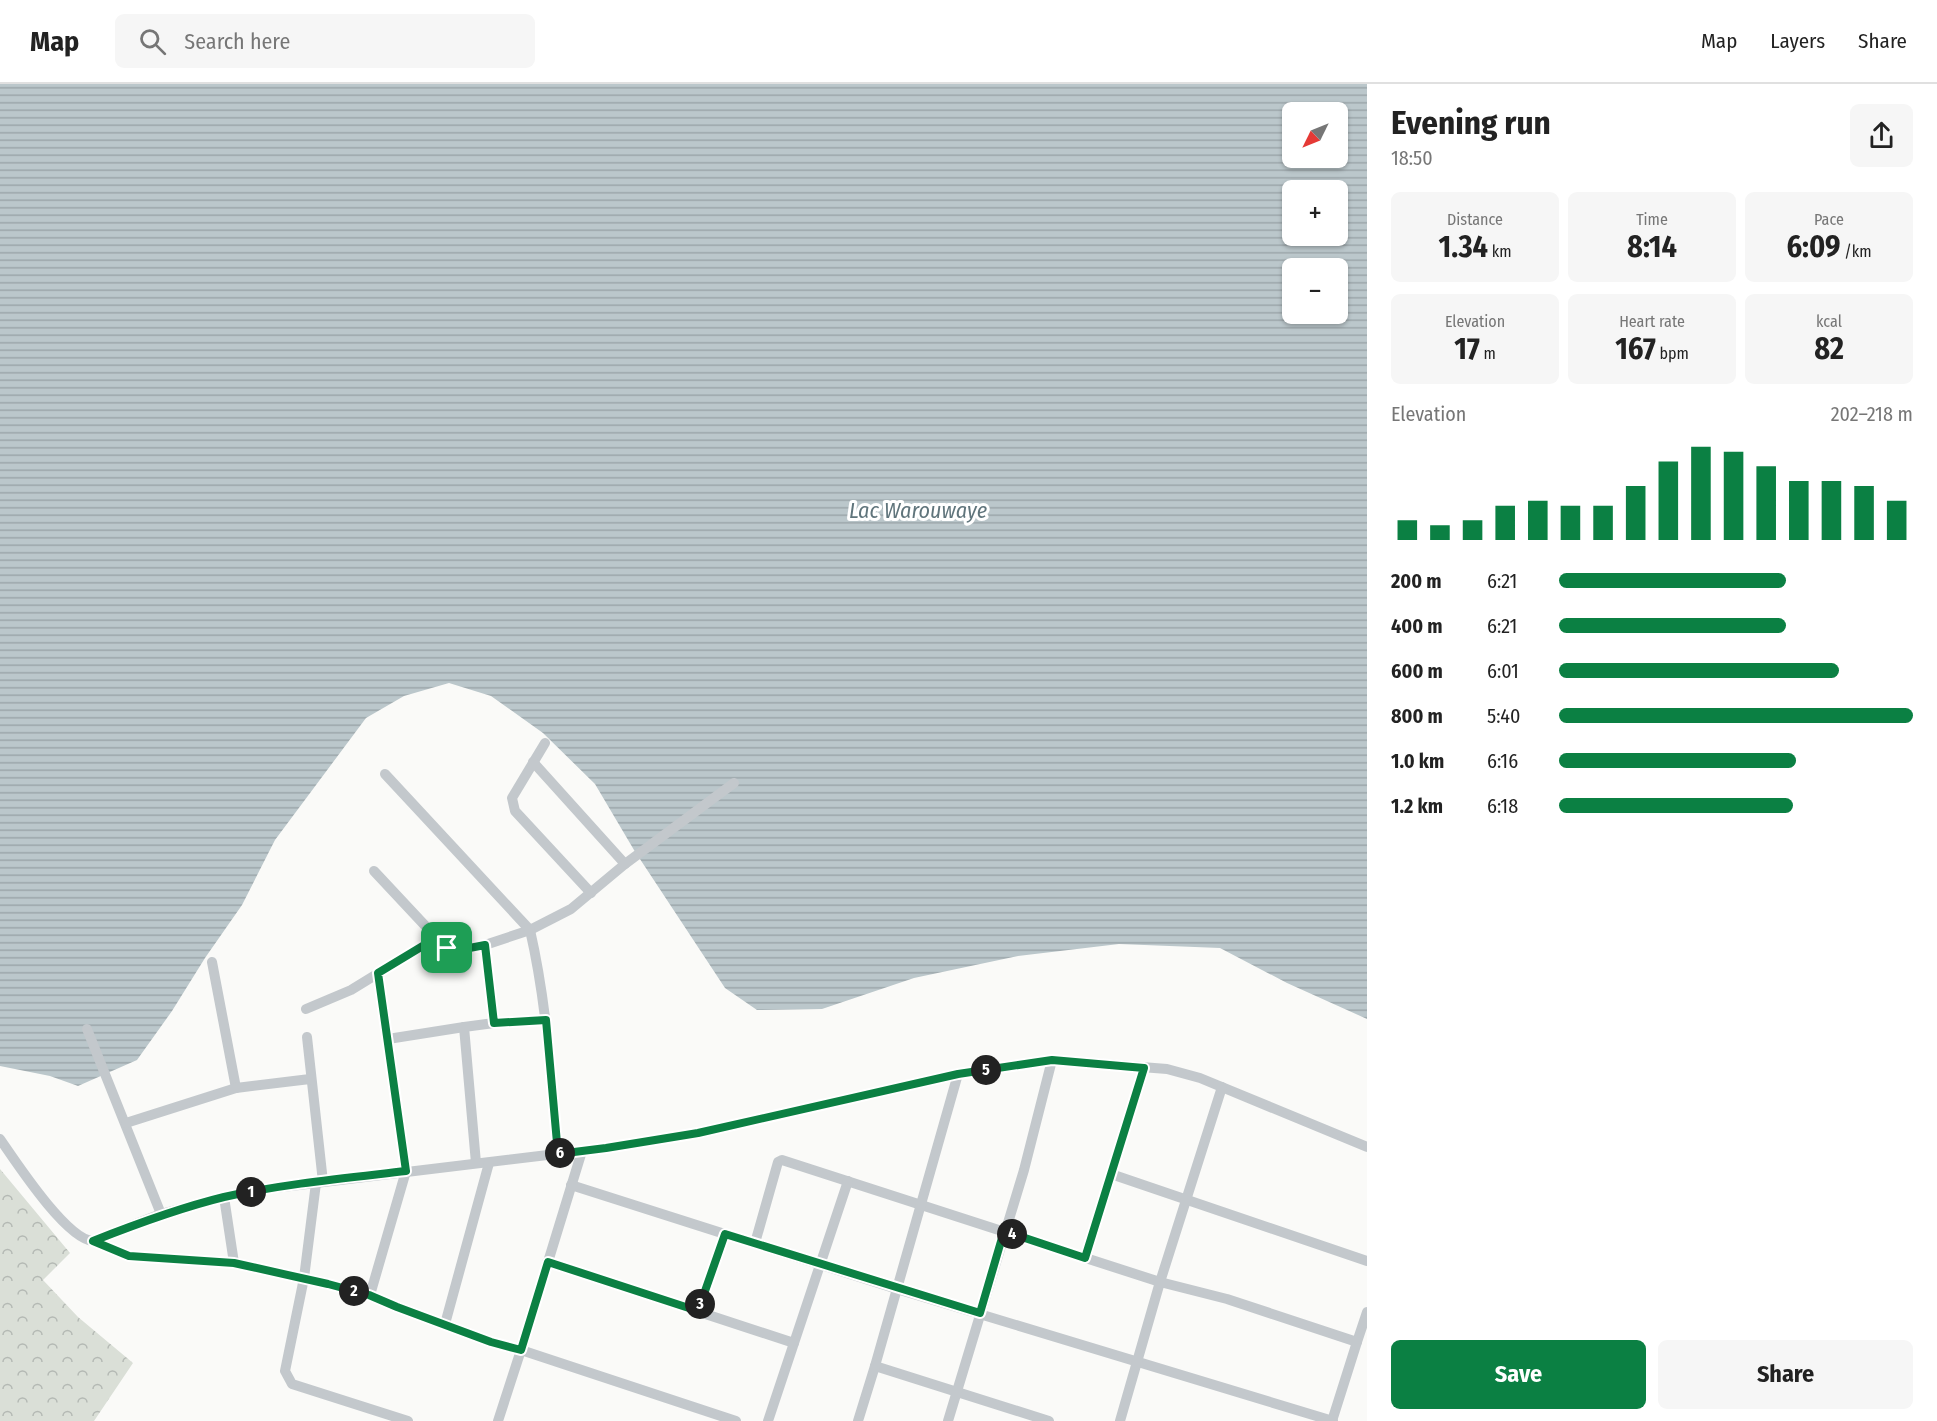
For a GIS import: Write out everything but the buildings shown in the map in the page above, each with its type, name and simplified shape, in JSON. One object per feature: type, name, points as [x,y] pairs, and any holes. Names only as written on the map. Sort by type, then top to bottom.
[{"type":"street","points":[[545,743],[512,798],[515,811],[591,893]]},
{"type":"street","points":[[533,762],[625,864]]},
{"type":"street","points":[[385,774],[530,930],[539,970],[546,1020],[558,1154]]},
{"type":"street","points":[[306,1009],[351,990],[426,944],[459,950],[485,945],[530,930],[571,909],[625,864],[734,783]]},
{"type":"street","points":[[374,871],[447,948]]},
{"type":"street","points":[[485,945],[494,1023]]},
{"type":"street","points":[[212,962],[236,1088]]},
{"type":"street","points":[[369,1295],[406,1171],[378,973]]},
{"type":"street","points":[[388,1039],[494,1023],[546,1020]]},
{"type":"street","points":[[464,1027],[476,1163]]},
{"type":"street","points":[[87,1029],[161,1214]]},
{"type":"street","points":[[307,1037],[319,1182],[304,1278],[285,1371],[292,1384],[408,1421]]},
{"type":"street","points":[[948,1421],[1024,1170],[1052,1060]]},
{"type":"street","points":[[93,1241],[161,1214],[224,1197],[266,1189],[582,1151],[698,1133],[958,1074],[1052,1060],[1167,1070],[1200,1078],[1367,1147]]},
{"type":"street","points":[[1085,1258],[1144,1068]]},
{"type":"street","points":[[858,1421],[958,1074]]},
{"type":"street","points":[[126,1123],[236,1088],[310,1079]]},
{"type":"street","points":[[1120,1421],[1160,1282],[1222,1087]]},
{"type":"street","points":[[0,1139],[53,1212],[83,1239],[129,1256],[234,1263],[369,1295],[491,1342],[735,1421]]},
{"type":"street","points":[[498,1421],[582,1151]]},
{"type":"street","points":[[754,1243],[778,1162],[782,1160],[1160,1282],[1227,1299],[1357,1342]]},
{"type":"street","points":[[445,1324],[489,1163]]},
{"type":"street","points":[[1111,1174],[1367,1261]]},
{"type":"street","points":[[768,1421],[848,1181]]},
{"type":"street","points":[[571,1185],[897,1289],[1333,1421],[1367,1312]]},
{"type":"street","points":[[224,1197],[234,1263]]},
{"type":"street","points":[[698,1311],[725,1234]]},
{"type":"street","points":[[548,1262],[794,1343]]},
{"type":"street","points":[[875,1365],[1048,1421]]},
{"type":"green space","points":[[0,1169],[70,1253],[43,1280],[78,1317],[133,1363],[94,1421],[0,1421]]},
{"type":"water","name":"Lac Warouwaye","points":[[0,84],[1367,84],[1367,1019],[1287,983],[1220,948],[1119,944],[1018,956],[914,978],[822,1009],[757,1010],[725,988],[634,850],[595,784],[543,733],[491,696],[449,683],[404,696],[366,718],[275,840],[242,905],[137,1060],[78,1086],[50,1076],[0,1066]]},
{"type":"route","points":[[426,944],[447,948],[459,950],[485,945],[494,1023],[546,1020],[558,1154],[698,1133],[958,1074],[1052,1060],[1144,1068],[1085,1258],[1004,1231],[980,1313],[725,1234],[698,1311],[548,1262],[521,1350],[491,1342],[369,1295],[328,1284],[234,1263],[129,1256],[93,1241],[161,1214],[224,1197],[266,1189],[406,1171],[378,973],[426,944]]}]
